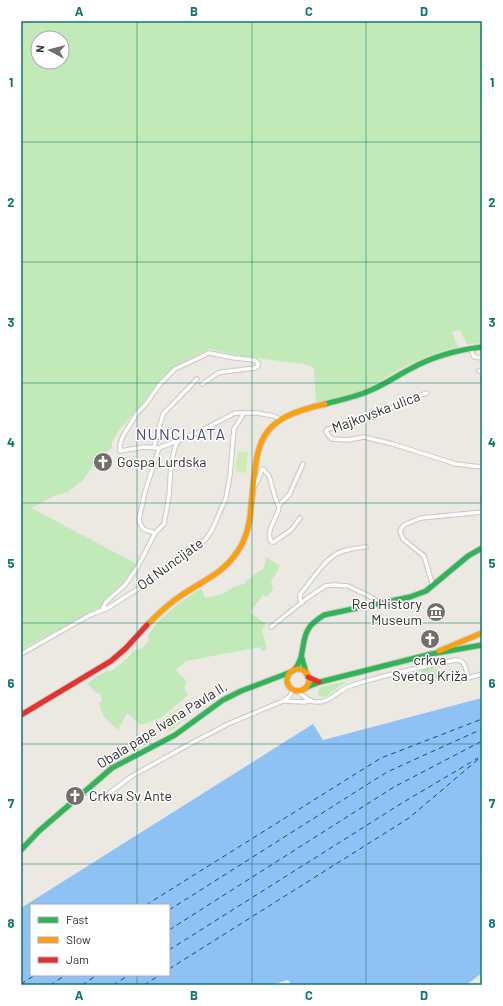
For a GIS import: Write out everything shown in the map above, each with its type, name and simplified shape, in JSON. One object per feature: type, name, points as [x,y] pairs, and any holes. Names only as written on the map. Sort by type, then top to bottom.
[{"type":"main road","points":[[21,715],[50,696],[88,676],[111,661],[128,647],[170,603],[215,574],[230,562],[241,548],[245,538],[250,518],[256,458],[261,442],[270,429],[281,420],[298,411],[316,405],[362,394],[384,384],[427,360],[444,354],[482,347]]},
{"type":"main road","points":[[287,684],[287,678],[299,665],[302,657],[305,636],[312,624],[319,617],[419,594],[433,586],[468,556],[482,548]]},
{"type":"main road","points":[[431,654],[482,633]]},
{"type":"main road","points":[[269,680],[282,681],[295,691],[303,690],[320,682],[431,654],[482,645]]},
{"type":"main road","points":[[302,657],[309,680],[306,688]]},
{"type":"main road","points":[[292,671],[300,670],[313,680],[320,682]]},
{"type":"main road","name":"Obala pape Ivana Pavla II.","points":[[21,850],[39,831],[112,768],[175,735],[211,707],[223,700],[292,671]]},
{"type":"street","points":[[470,349],[474,357],[482,358]]},
{"type":"street","points":[[202,384],[218,373],[255,368],[258,366],[258,363],[254,360],[235,358],[209,352],[175,369],[160,384],[146,404],[137,413],[123,436],[120,444],[120,451],[144,447],[159,448],[195,434],[234,413],[274,416],[281,420]]},
{"type":"street","points":[[154,447],[163,414],[197,379]]},
{"type":"street","name":"Majkovska ulica","points":[[427,393],[409,399],[374,416],[328,429],[326,431],[332,439],[348,440],[364,437],[393,444],[456,464],[482,467]]},
{"type":"street","name":"Od Nuncijate","points":[[21,654],[90,615],[108,608],[144,585],[181,554],[199,544],[208,535],[222,511],[226,498],[230,475],[234,429],[244,413]]},
{"type":"street","name":"Od Nuncijate","points":[[102,610],[106,602],[124,585],[137,568],[155,533],[164,524],[167,513],[172,464],[175,447],[178,440]]},
{"type":"street","points":[[155,533],[143,529],[139,519],[145,492],[159,448]]},
{"type":"street","points":[[279,505],[289,496],[304,464]]},
{"type":"street","points":[[252,488],[256,485],[260,472],[263,469],[269,476],[279,505],[278,512],[269,533],[269,539],[272,542],[291,530],[300,518]]},
{"type":"street","points":[[433,586],[424,556],[403,539],[400,532],[402,526],[421,518],[482,512]]},
{"type":"street","points":[[302,603],[300,600],[300,594],[328,560],[339,553],[366,547]]},
{"type":"street","points":[[271,627],[325,586],[340,584],[348,586],[374,599],[379,604]]},
{"type":"street","points":[[282,701],[323,702],[348,686],[405,671],[456,660],[461,660],[464,662],[468,678],[482,674]]},
{"type":"street","points":[[306,688],[306,698]]},
{"type":"street","points":[[86,790],[97,800],[100,800],[132,776],[220,728],[249,714],[282,701],[295,691],[310,701]]},
{"type":"green space","points":[[21,21],[482,21],[482,343],[467,344],[460,330],[452,332],[458,347],[439,352],[407,365],[368,388],[316,402],[314,368],[304,364],[239,356],[209,349],[174,367],[158,383],[144,402],[120,429],[112,442],[112,447],[105,454],[100,455],[83,480],[68,492],[54,496],[31,508],[137,564],[122,585],[99,609],[29,645],[21,651]]},
{"type":"green space","points":[[238,451],[248,452],[246,473],[235,471]]},
{"type":"green space","points":[[266,557],[280,566],[271,582],[273,589],[267,597],[263,595],[250,612],[266,624],[262,630],[267,649],[262,651],[260,647],[186,661],[176,670],[187,682],[184,688],[188,695],[161,718],[141,725],[127,713],[118,730],[104,717],[99,704],[102,699],[100,693],[96,693],[87,683],[108,670],[110,672],[128,658],[134,650],[141,649],[149,641],[148,637],[152,630],[163,617],[201,588],[205,598],[222,594],[236,586],[244,584],[247,580],[264,568]]},
{"type":"green space","points":[[431,668],[437,669],[439,674],[436,678],[424,682],[423,677],[426,677],[425,673],[422,674],[420,670]]},
{"type":"green space","points":[[347,681],[325,697],[318,694],[321,687]]},
{"type":"green space","points":[[179,708],[186,719],[169,732],[162,720]]},
{"type":"water","points":[[482,698],[482,973],[466,985],[289,985],[290,982],[288,980],[271,985],[21,985],[21,908],[313,724],[323,740]]},
{"type":"ferry route","points":[[148,904],[381,758],[482,719]]},
{"type":"ferry route","points":[[170,909],[387,772],[482,729]]},
{"type":"ferry route","points":[[170,929],[394,787],[482,741]]},
{"type":"ferry route","points":[[170,968],[409,818],[482,756]]},
{"type":"ferry route","points":[[170,949],[402,803],[478,758]]},
{"type":"ferry route","points":[[21,984],[33,976]]},
{"type":"ferry route","points":[[50,985],[64,976]]},
{"type":"ferry route","points":[[82,985],[96,976]]},
{"type":"ferry route","points":[[113,985],[127,976]]},
{"type":"ferry route","points":[[144,985],[158,976]]},
{"type":"traffic: fast","points":[[325,404],[353,397],[369,391],[420,364],[437,357],[482,347]]},
{"type":"traffic: fast","points":[[294,670],[298,665],[302,654],[306,633],[312,624],[324,615],[410,597],[426,591],[468,556],[482,548]]},
{"type":"traffic: fast","points":[[307,687],[320,682],[431,654],[482,645]]},
{"type":"traffic: fast","points":[[302,658],[306,673]]},
{"type":"traffic: fast","points":[[21,850],[39,831],[112,768],[175,735],[223,700],[241,691],[291,672]]},
{"type":"traffic: slow","points":[[147,625],[175,600],[223,568],[230,562],[239,550],[245,538],[248,526],[255,466],[259,451],[264,438],[272,427],[284,418],[301,410],[325,404]]},
{"type":"traffic: slow","points":[[439,651],[482,633]]},
{"type":"traffic: slow","points":[[298,669],[306,672],[309,680],[306,688],[298,691],[290,688],[287,680],[290,672],[298,669]]},
{"type":"traffic: jam","points":[[21,715],[111,661],[126,648],[147,625]]},
{"type":"traffic: jam","points":[[308,677],[319,682]]},
{"type":"place","name":"Gospa Lurdska","points":[[103,462]]},
{"type":"place","name":"Red History Museum","points":[[436,612]]},
{"type":"place","name":"crkva Svetog Križa","points":[[430,639]]},
{"type":"place","name":"Crkva Sv Ante","points":[[75,796]]},
{"type":"district","name":"NUNCIJATA","points":[[181,434]]}]
